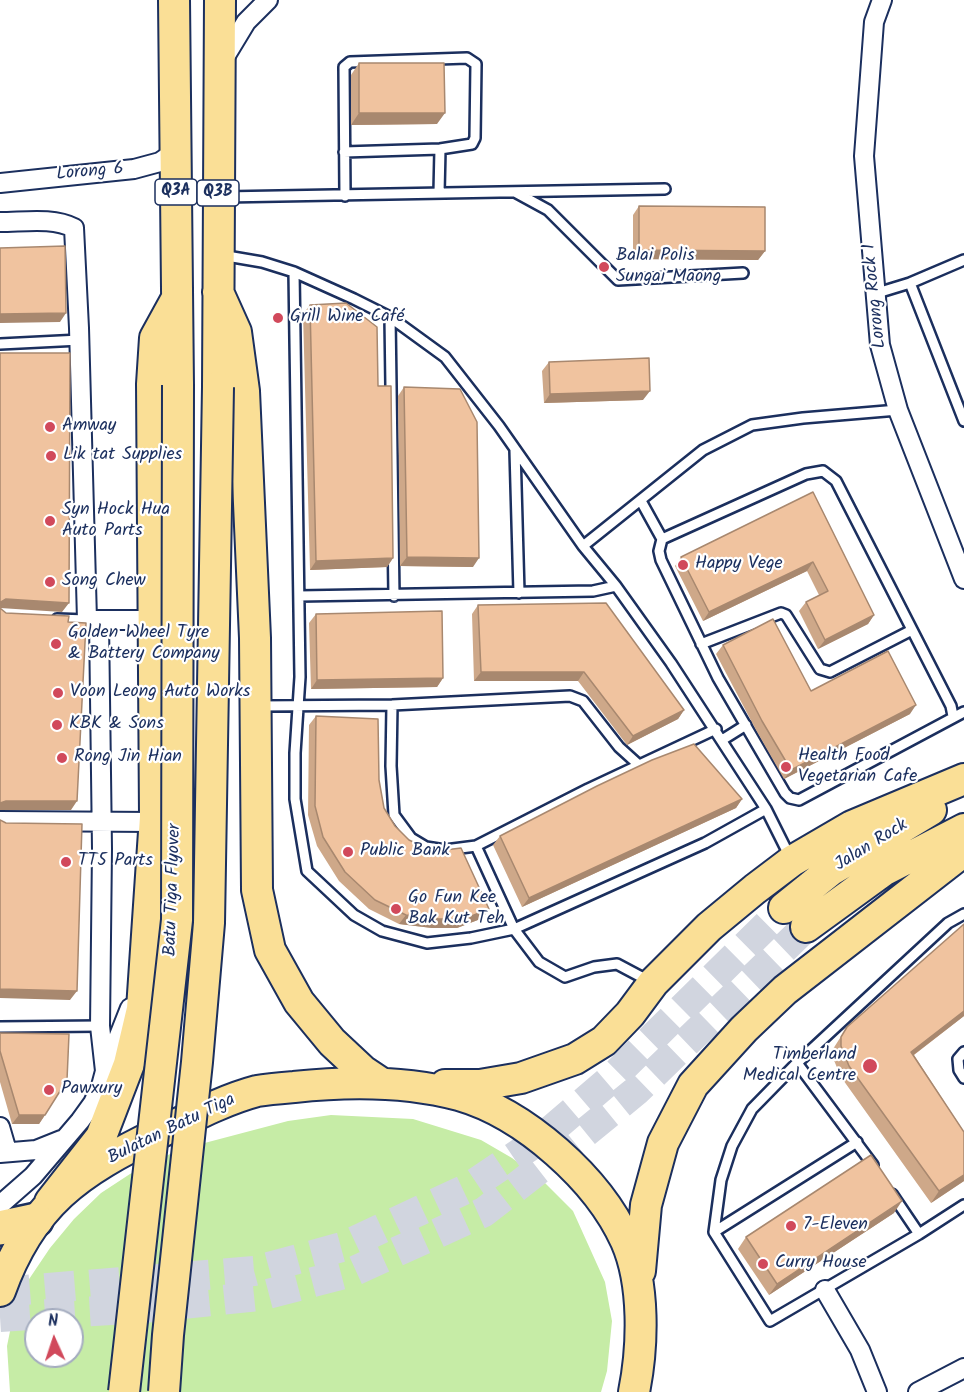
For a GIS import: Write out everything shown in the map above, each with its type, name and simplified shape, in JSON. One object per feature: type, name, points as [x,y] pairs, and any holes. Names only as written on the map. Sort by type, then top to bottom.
[{"type":"highway","points":[[0,1228],[43,1211]]},
{"type":"main road","name":"Q3A","points":[[174,0],[177,298]]},
{"type":"main road","name":"Q3B","points":[[218,292],[220,0]]},
{"type":"main road","name":"Batu Tiga Flyover","points":[[164,1392],[209,923],[218,292]]},
{"type":"main road","points":[[218,292],[236,332],[244,391],[255,638],[256,890],[270,950],[299,1002],[332,1042],[363,1071],[392,1084],[480,1085],[521,1078],[575,1059],[604,1041],[630,1014],[653,983],[710,927],[792,861],[852,826],[964,779]]},
{"type":"main road","name":"Batu Tiga Flyover","points":[[123,1392],[177,920],[177,298]]},
{"type":"main road","points":[[43,1211],[101,1137],[129,1064],[142,1009],[154,822],[152,395],[155,338],[177,298]]},
{"type":"main road","name":"Jalan Rock","points":[[784,908],[830,871],[964,790]]},
{"type":"main road","name":"Jalan Rock","points":[[806,927],[884,871],[964,829]]},
{"type":"main road","points":[[638,1292],[646,1205],[663,1143],[693,1085],[744,1029],[784,990],[964,851]]},
{"type":"main road","name":"Bulatan Batu Tiga","points":[[0,1291],[23,1240],[43,1211],[89,1171],[110,1159],[206,1110],[257,1091],[349,1083],[392,1084],[460,1096],[487,1107],[530,1131],[576,1167],[627,1242],[634,1268],[638,1292],[640,1342],[634,1392]]},
{"type":"street","points":[[220,65],[246,21],[268,0]]},
{"type":"street","name":"Lorong Rock 1","points":[[882,0],[874,22],[864,156],[880,345],[898,410],[963,575]]},
{"type":"street","name":"Lorong 6","points":[[0,183],[134,169],[160,162],[176,151]]},
{"type":"street","points":[[0,222],[49,222],[66,224],[75,228],[102,823],[100,1026],[105,1071]]},
{"type":"street","points":[[93,621],[154,620]]},
{"type":"street","points":[[0,821],[154,822]]},
{"type":"street","points":[[0,1205],[33,1176],[93,1103],[144,974]]},
{"type":"street","points":[[0,1127],[3,1152],[36,1150],[63,1139]]},
{"type":"street","points":[[825,1290],[861,1350],[877,1392]]},
{"type":"street","points":[[918,1392],[964,1368]]},
{"type":"lane","points":[[344,152],[440,149],[472,144],[475,138],[476,63],[472,60],[346,64],[344,67],[344,152],[345,196]]},
{"type":"lane","points":[[439,193],[440,149]]},
{"type":"lane","points":[[218,197],[665,189]]},
{"type":"lane","points":[[512,191],[548,210],[618,280],[743,273]]},
{"type":"lane","points":[[219,255],[262,262],[294,272],[390,317],[445,357],[583,546],[616,586],[716,729],[766,809],[792,861]]},
{"type":"lane","points":[[874,294],[910,283],[964,260]]},
{"type":"lane","points":[[294,272],[299,596],[299,706],[295,753],[295,799],[307,871],[354,915],[382,931],[427,943],[471,938],[514,929],[705,843],[766,809]]},
{"type":"lane","points":[[910,283],[964,421]]},
{"type":"lane","points":[[390,317],[394,596]]},
{"type":"lane","points":[[0,344],[80,340]]},
{"type":"lane","points":[[583,546],[703,450],[752,425],[898,410]]},
{"type":"lane","points":[[515,450],[519,593]]},
{"type":"lane","points":[[662,539],[806,474],[824,471],[836,481],[951,706],[953,716]]},
{"type":"lane","points":[[641,501],[662,539],[659,550],[661,560],[718,678],[790,798],[799,800],[964,712]]},
{"type":"lane","points":[[299,596],[592,591],[616,586]]},
{"type":"lane","points":[[701,644],[780,613],[786,615],[820,669],[830,672],[912,630]]},
{"type":"lane","points":[[45,619],[93,621]]},
{"type":"lane","points":[[255,706],[392,705],[570,696],[583,701],[619,747],[639,766]]},
{"type":"lane","points":[[392,705],[391,766],[394,815],[411,838],[426,847],[445,850],[476,846],[716,729]]},
{"type":"lane","points":[[722,740],[746,725]]},
{"type":"lane","points":[[476,846],[514,929],[539,962],[565,976],[594,967],[617,964],[653,983]]},
{"type":"lane","points":[[964,914],[948,923],[797,1063],[752,1109],[732,1146],[721,1180],[714,1232],[770,1322],[964,1205]]},
{"type":"lane","points":[[0,1027],[100,1026]]},
{"type":"lane","points":[[964,1052],[958,1059],[959,1070],[964,1078]]},
{"type":"lane","points":[[797,1063],[876,1169]]},
{"type":"lane","points":[[714,1232],[857,1142]]},
{"type":"lane","points":[[888,1188],[919,1234]]},
{"type":"green space","points":[[331,1115],[413,1119],[481,1140],[512,1158],[545,1183],[573,1211],[605,1282],[612,1321],[607,1371],[601,1392],[10,1392],[7,1346],[17,1297],[50,1248],[74,1219],[101,1193],[130,1174],[178,1150],[288,1121]]},
{"type":"building","points":[[359,63],[444,63],[445,113],[359,113]]},
{"type":"building","points":[[639,206],[765,207],[765,251],[639,250]]},
{"type":"building","points":[[65,246],[66,313],[0,314],[0,248]]},
{"type":"building","points":[[346,303],[377,327],[378,386],[391,386],[393,558],[316,561],[310,305]]},
{"type":"building","points":[[0,353],[70,353],[69,603],[6,599],[1,602],[0,608]]},
{"type":"building","points":[[649,358],[650,391],[550,394],[549,362]]},
{"type":"building","points":[[404,387],[460,389],[477,422],[479,558],[407,557]]},
{"type":"building","points":[[813,492],[874,615],[825,640],[806,602],[828,591],[813,562],[709,612],[681,557]]},
{"type":"building","points":[[606,603],[684,710],[633,736],[584,672],[481,672],[478,605]]},
{"type":"building","points":[[0,608],[6,613],[69,616],[68,622],[86,623],[77,801],[6,801],[0,803]]},
{"type":"building","points":[[442,611],[443,678],[317,680],[316,614]]},
{"type":"building","points":[[773,619],[811,691],[888,651],[916,705],[791,770],[762,721],[723,645]]},
{"type":"building","points":[[316,716],[378,719],[379,780],[384,808],[395,826],[409,840],[428,849],[461,848],[489,909],[464,919],[406,915],[375,900],[345,872],[323,837],[315,806]]},
{"type":"building","points":[[694,744],[742,799],[529,898],[500,836],[597,786],[652,760]]},
{"type":"building","points":[[0,820],[6,823],[82,824],[77,991],[0,989]]},
{"type":"building","name":"Timberland Medical Centre","points":[[964,924],[964,1011],[911,1052],[964,1132],[964,1175],[939,1191],[849,1066],[841,1046],[841,1037],[847,1027]]},
{"type":"building","points":[[0,1033],[69,1034],[67,1080],[45,1115],[19,1115],[0,1051]]},
{"type":"building","points":[[871,1155],[902,1201],[777,1284],[746,1237]]},
{"type":"tunnel","points":[[0,1292],[254,1271],[342,1247],[468,1188],[542,1138],[613,1077],[784,908]]},
{"type":"tunnel","points":[[0,1317],[144,1308],[260,1296],[352,1272],[484,1212],[636,1091],[806,927]]},
{"type":"place","name":"Balai Polis Sungai Maong","points":[[604,267]]},
{"type":"place","name":"Grill Wine Café","points":[[278,318]]},
{"type":"place","name":"Amway","points":[[50,427]]},
{"type":"place","name":"Lik tat Supplies","points":[[51,456]]},
{"type":"place","name":"Syn Hock Hua Auto Parts","points":[[50,521]]},
{"type":"place","name":"Happy Vege","points":[[683,565]]},
{"type":"place","name":"Song Chew","points":[[50,582]]},
{"type":"place","name":"Golden Wheel Tyre & Battery Company","points":[[56,644]]},
{"type":"place","name":"Voon Leong Auto Works","points":[[58,693]]},
{"type":"place","name":"KBK & Sons","points":[[57,725]]},
{"type":"place","name":"Rong Jin Hian","points":[[62,758]]},
{"type":"place","name":"Health Food Vegetarian Cafe","points":[[786,767]]},
{"type":"place","name":"Public Bank","points":[[348,852]]},
{"type":"place","name":"TT5 Parts","points":[[66,862]]},
{"type":"place","name":"Go Fun Kee Bak Kut Teh","points":[[396,909]]},
{"type":"place","name":"Timberland Medical Centre","points":[[870,1066]]},
{"type":"place","name":"Pawxury","points":[[49,1090]]},
{"type":"place","name":"7-Eleven","points":[[791,1226]]},
{"type":"place","name":"Curry House","points":[[763,1264]]}]
